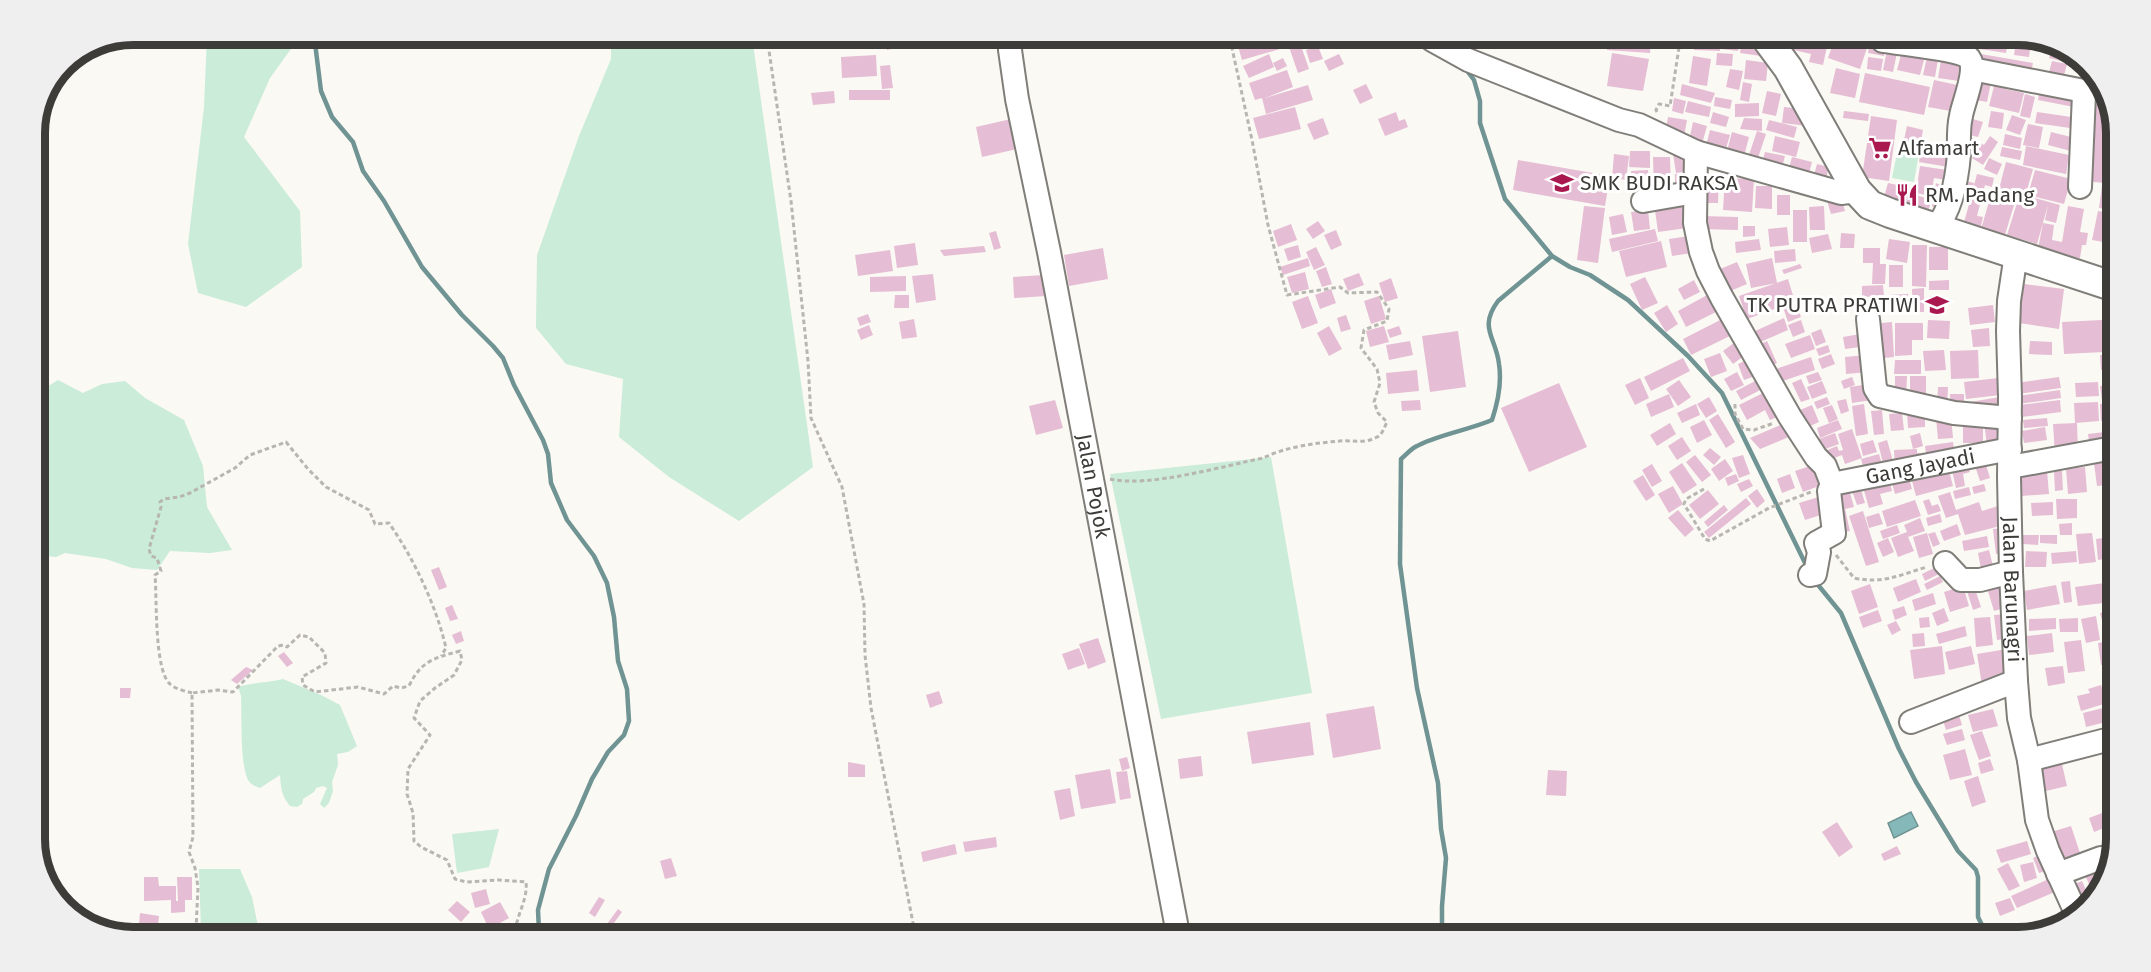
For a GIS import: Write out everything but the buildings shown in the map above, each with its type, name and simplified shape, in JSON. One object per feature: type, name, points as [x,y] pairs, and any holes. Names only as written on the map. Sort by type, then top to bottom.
[{"type":"main road","points":[[1771,45],[1788,68],[1857,191],[1870,205],[2106,284]]},
{"type":"street","name":"Jalan Pojok","points":[[1010,45],[1017,99],[1049,252],[1177,927]]},
{"type":"street","points":[[1441,45],[1468,60],[1619,120],[1639,125],[1696,152],[1840,193],[1857,191]]},
{"type":"street","points":[[1936,45],[1966,55],[1972,69],[1967,99],[1961,116],[1959,156],[1953,188],[1946,215],[1936,228]]},
{"type":"street","points":[[1972,69],[2079,90],[2084,94],[2080,187]]},
{"type":"street","points":[[1696,152],[1695,223],[1708,271],[1790,417],[1816,457],[1825,466],[1832,484],[1829,490],[1834,533],[1816,543],[1818,552],[1815,574],[1810,575]]},
{"type":"street","points":[[1643,201],[1695,192]]},
{"type":"street","name":"Jalan Barunagri","points":[[2016,254],[2009,300],[2008,331],[2011,572],[2019,718],[2029,760],[2037,820],[2073,907]]},
{"type":"street","points":[[1868,319],[1875,388],[1880,396],[1954,413],[2010,418]]},
{"type":"street","name":"Gang Jayadi","points":[[1832,484],[2010,458],[2106,449]]},
{"type":"street","points":[[1945,562],[1961,580],[1980,580],[2011,572]]},
{"type":"street","points":[[1911,722],[2016,681]]},
{"type":"street","points":[[2029,760],[2106,740]]},
{"type":"street","points":[[2058,874],[2101,858],[2102,862]]},
{"type":"path","points":[[768,45],[791,201],[808,361],[811,418],[842,487],[864,604],[865,655],[871,708],[914,927]]},
{"type":"path","points":[[1091,474],[1122,482],[1173,477],[1263,458],[1276,452],[1340,441],[1367,441],[1379,436],[1387,423],[1378,413],[1374,402],[1380,383],[1377,369],[1361,348],[1364,330],[1387,321],[1389,309],[1377,292],[1348,293],[1340,287],[1287,295],[1268,225],[1231,45]]},
{"type":"path","points":[[1639,125],[1655,120],[1659,116],[1656,110],[1659,104],[1670,106],[1679,45]]},
{"type":"path","points":[[1735,404],[1735,414],[1743,429],[1749,431],[1790,417]]},
{"type":"path","points":[[441,656],[446,648],[432,603],[417,567],[389,523],[375,524],[369,510],[326,487],[308,470],[286,442],[250,455],[235,468],[190,493],[160,502],[161,507],[149,549],[151,556],[156,558],[161,571],[155,575],[156,615],[160,657],[165,677],[171,685],[192,693],[218,690],[233,692],[278,646],[287,647],[300,635],[309,637],[325,653],[326,663],[302,677],[303,685],[315,692],[358,687],[384,694],[393,686],[400,688],[409,686],[416,671],[426,663],[460,651],[462,660],[454,675],[420,701],[414,718],[430,735],[408,769],[407,794],[413,813],[414,841],[421,848],[447,860],[455,879],[466,882],[500,880],[526,882],[527,891],[516,927]]},
{"type":"path","points":[[1704,489],[1686,499],[1684,504],[1705,539],[1710,541],[1769,508],[1832,484]]},
{"type":"path","points":[[1828,537],[1837,556],[1844,562],[1854,578],[1883,581],[1945,562]]},
{"type":"path","points":[[192,693],[193,837],[189,852],[195,868],[198,887],[196,927]]},
{"type":"green space","points":[[207,45],[294,45],[270,78],[244,137],[300,211],[302,267],[246,307],[198,293],[188,244],[204,107]]},
{"type":"green space","points":[[611,45],[753,45],[813,467],[739,521],[669,477],[619,437],[623,379],[566,364],[536,328],[537,255],[579,136],[611,59]]},
{"type":"green space","points":[[1898,148],[1919,153],[1914,182],[1892,178]]},
{"type":"green space","points":[[58,380],[83,393],[102,384],[125,381],[145,398],[184,420],[203,466],[207,507],[232,550],[210,553],[170,551],[157,570],[132,568],[106,559],[65,553],[56,557],[45,556],[45,388]]},
{"type":"green space","points":[[1271,457],[1312,693],[1161,719],[1110,474]]},
{"type":"green space","points":[[283,679],[340,705],[357,746],[348,752],[337,754],[338,765],[332,782],[333,791],[329,803],[324,808],[320,804],[327,788],[323,786],[316,788],[303,799],[302,804],[297,807],[290,806],[282,791],[280,775],[260,788],[250,783],[245,773],[241,696],[238,687]]},
{"type":"green space","points":[[499,829],[489,867],[457,873],[452,834]]},
{"type":"green space","points":[[199,869],[240,869],[252,897],[258,927],[201,927]]},
{"type":"water","points":[[1911,812],[1918,826],[1894,838],[1888,823]]},
{"type":"waterway","points":[[315,45],[321,91],[332,117],[353,142],[363,171],[384,201],[422,267],[462,315],[503,358],[514,385],[543,440],[548,454],[551,483],[567,520],[594,556],[607,583],[614,617],[618,661],[627,689],[629,721],[624,735],[608,752],[592,779],[549,869],[538,910],[539,927]]},
{"type":"waterway","points":[[1465,68],[1474,80],[1480,101],[1480,123],[1505,199],[1552,256],[1590,275],[1628,300],[1688,356],[1722,393],[1807,567]]},
{"type":"waterway","points":[[1442,927],[1446,858],[1441,829],[1438,783],[1417,688],[1400,564],[1401,459],[1413,448],[1423,443],[1492,420],[1498,399],[1500,378],[1489,318],[1498,301],[1552,256]]},
{"type":"waterway","points":[[1814,580],[1841,613],[1899,749],[1916,782],[1958,851],[1976,870],[1978,917],[1983,927]]},
{"type":"place","name":"Alfamart","points":[[1880,148]]},
{"type":"place","name":"SMK BUDI RAKSA","points":[[1562,183]]},
{"type":"place","name":"RM. Padang","points":[[1907,195]]},
{"type":"place","name":"TK PUTRA PRATIWI","points":[[1937,305]]}]
